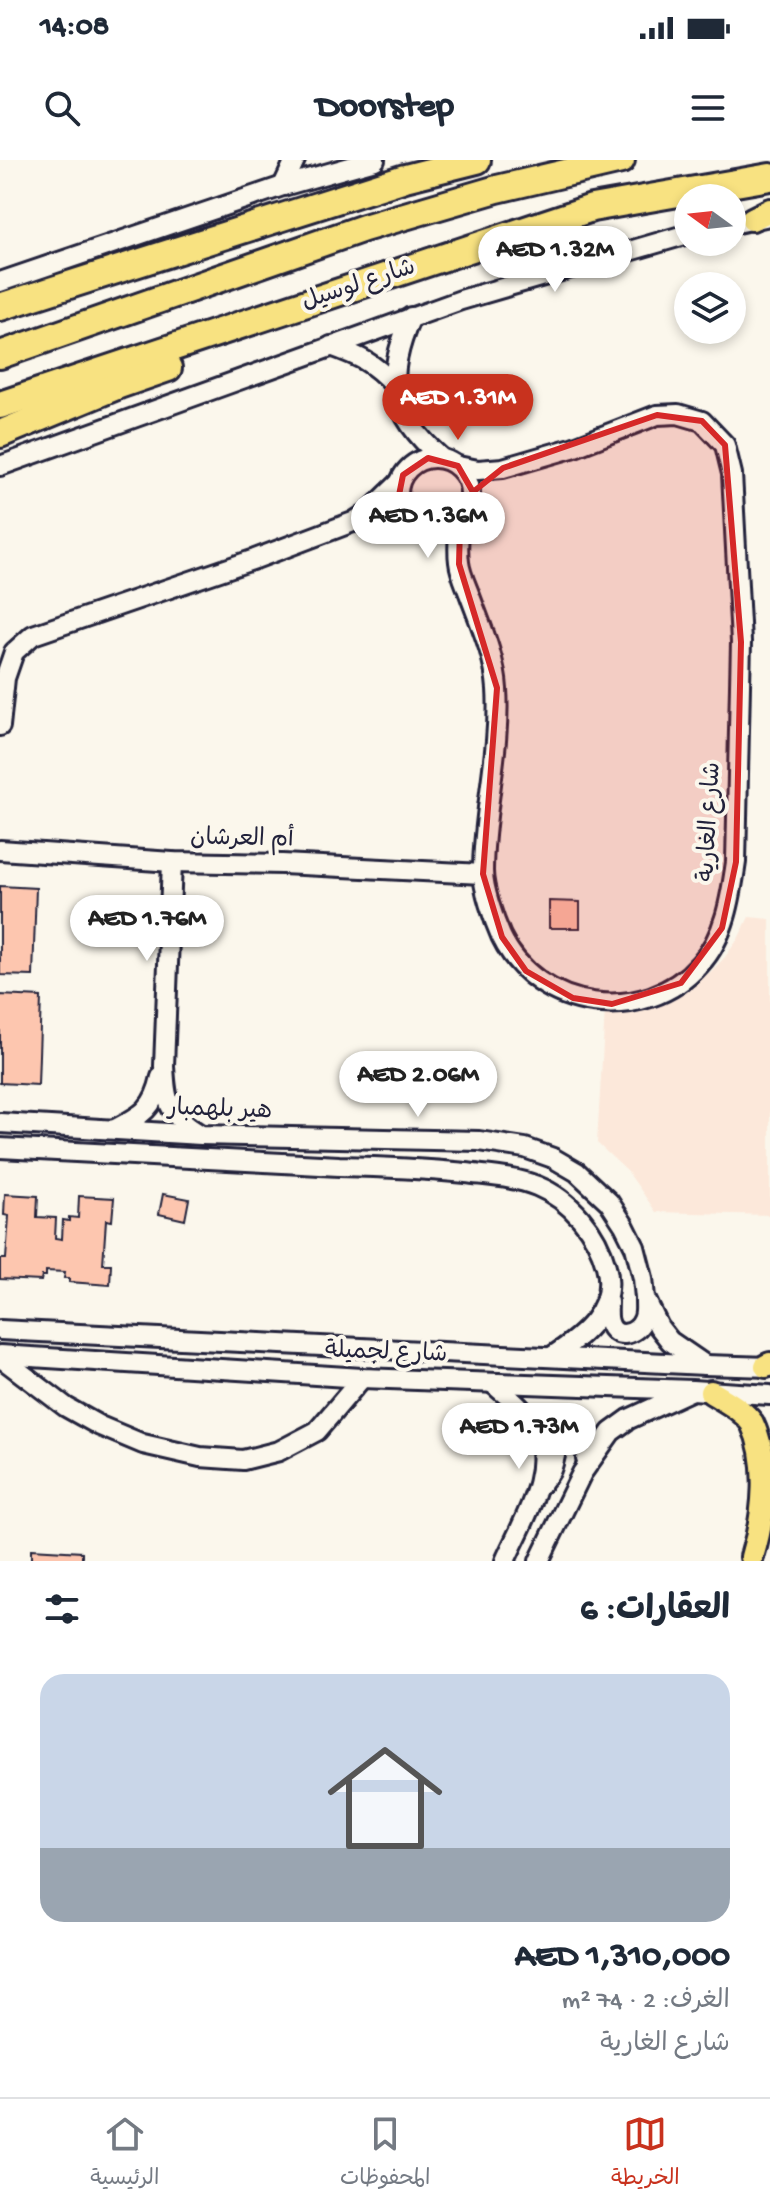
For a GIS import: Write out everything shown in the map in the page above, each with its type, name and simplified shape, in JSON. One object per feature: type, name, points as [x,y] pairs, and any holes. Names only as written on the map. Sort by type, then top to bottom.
[{"type":"highway","points":[[0,307],[405,178],[477,160]]},
{"type":"highway","points":[[0,355],[364,228],[497,189],[621,160]]},
{"type":"highway","name":"شارع لوسيل","points":[[0,405],[592,208],[770,177]]},
{"type":"highway","points":[[0,434],[119,385],[546,232],[592,208]]},
{"type":"main road","points":[[702,1391],[735,1407],[752,1422],[765,1447],[769,1482],[752,1559]]},
{"type":"main road","points":[[752,1559],[770,1515]]},
{"type":"street","points":[[283,186],[295,160]]},
{"type":"street","points":[[0,282],[341,164],[375,160]]},
{"type":"street","name":"شارع لوسيل","points":[[0,466],[411,317],[674,238]]},
{"type":"street","points":[[394,385],[400,344],[411,317]]},
{"type":"street","points":[[331,346],[371,363],[394,385],[407,422],[440,457],[458,466],[469,484],[469,504],[460,519],[448,527],[389,519],[353,522]]},
{"type":"street","name":"شارع الغارية","points":[[458,466],[478,470],[503,468],[572,448],[657,415],[678,414],[702,421],[725,445],[732,474],[741,642],[736,862],[722,928],[702,963],[681,983],[656,996],[612,1004],[556,992],[526,971],[502,937],[483,874],[497,722],[497,688],[491,656],[459,564],[460,519]]},
{"type":"street","points":[[407,422],[404,476],[398,500],[401,508],[419,525]]},
{"type":"street","points":[[0,726],[5,678],[14,652],[33,635],[353,522],[378,505],[417,461],[440,457]]},
{"type":"street","name":"شارع الغارية","points":[[470,495],[503,468]]},
{"type":"street","name":"شارع الغارية","points":[[419,525],[459,564]]},
{"type":"street","name":"أم العرشان","points":[[0,850],[172,862],[483,874]]},
{"type":"street","points":[[172,862],[164,1066],[168,1104],[183,1123],[201,1135]]},
{"type":"street","points":[[114,1130],[147,1110],[158,1091],[164,1066]]},
{"type":"street","name":"هير بلهمبار","points":[[0,1123],[201,1135],[479,1141],[525,1148],[553,1158],[577,1172],[609,1202],[635,1247],[643,1278],[645,1316],[637,1330],[629,1334],[614,1330],[609,1323],[607,1268],[594,1237],[582,1219],[564,1202],[539,1187],[508,1177],[434,1170],[0,1148]]},
{"type":"street","points":[[551,1357],[589,1328],[598,1316],[608,1291]]},
{"type":"street","name":"هير بلهمبار","points":[[645,1298],[659,1327],[670,1341],[705,1365]]},
{"type":"street","name":"شارع لجميلة","points":[[0,1330],[769,1366]]},
{"type":"street","points":[[0,1356],[66,1407],[100,1426],[143,1444],[200,1457],[243,1460],[279,1451],[317,1431],[362,1378]]},
{"type":"street","name":"شارع لجميلة","points":[[0,1356],[362,1378],[770,1395]]},
{"type":"street","points":[[492,1383],[521,1409],[534,1426],[540,1442],[540,1485]]},
{"type":"street","points":[[539,1561],[582,1473],[611,1432],[629,1419],[702,1391]]},
{"type":"street","points":[[505,1561],[540,1485],[550,1472],[560,1438],[566,1429],[576,1425],[587,1429],[592,1439],[582,1473]]},
{"type":"highlighted area","points":[[657,415],[702,421],[725,445],[741,642],[736,862],[722,928],[681,983],[612,1004],[573,998],[526,971],[502,937],[483,874],[497,688],[459,564],[460,527],[435,530],[411,521],[398,500],[403,475],[428,458],[458,466],[473,492],[503,468]]},
{"type":"shaded area","points":[[749,917],[770,919],[770,1215],[656,1212],[628,1172],[597,1143],[605,1010],[659,1002],[684,991],[712,971],[725,957]]},
{"type":"building","points":[[0,886],[36,888],[33,976],[0,975]]},
{"type":"building","points":[[549,901],[580,902],[580,928],[549,928]]},
{"type":"building","points":[[0,995],[41,997],[38,1085],[0,1083]]},
{"type":"building","points":[[5,1194],[38,1196],[37,1217],[56,1218],[55,1238],[62,1239],[63,1220],[78,1218],[79,1196],[114,1198],[112,1221],[106,1220],[103,1264],[111,1264],[110,1285],[69,1282],[69,1278],[64,1278],[65,1272],[46,1271],[41,1281],[0,1279],[0,1259],[6,1259],[9,1216],[4,1215]]},
{"type":"building","points":[[163,1194],[189,1199],[185,1220],[159,1214]]},
{"type":"building","points":[[31,1549],[82,1552],[82,1561],[31,1561]]}]
